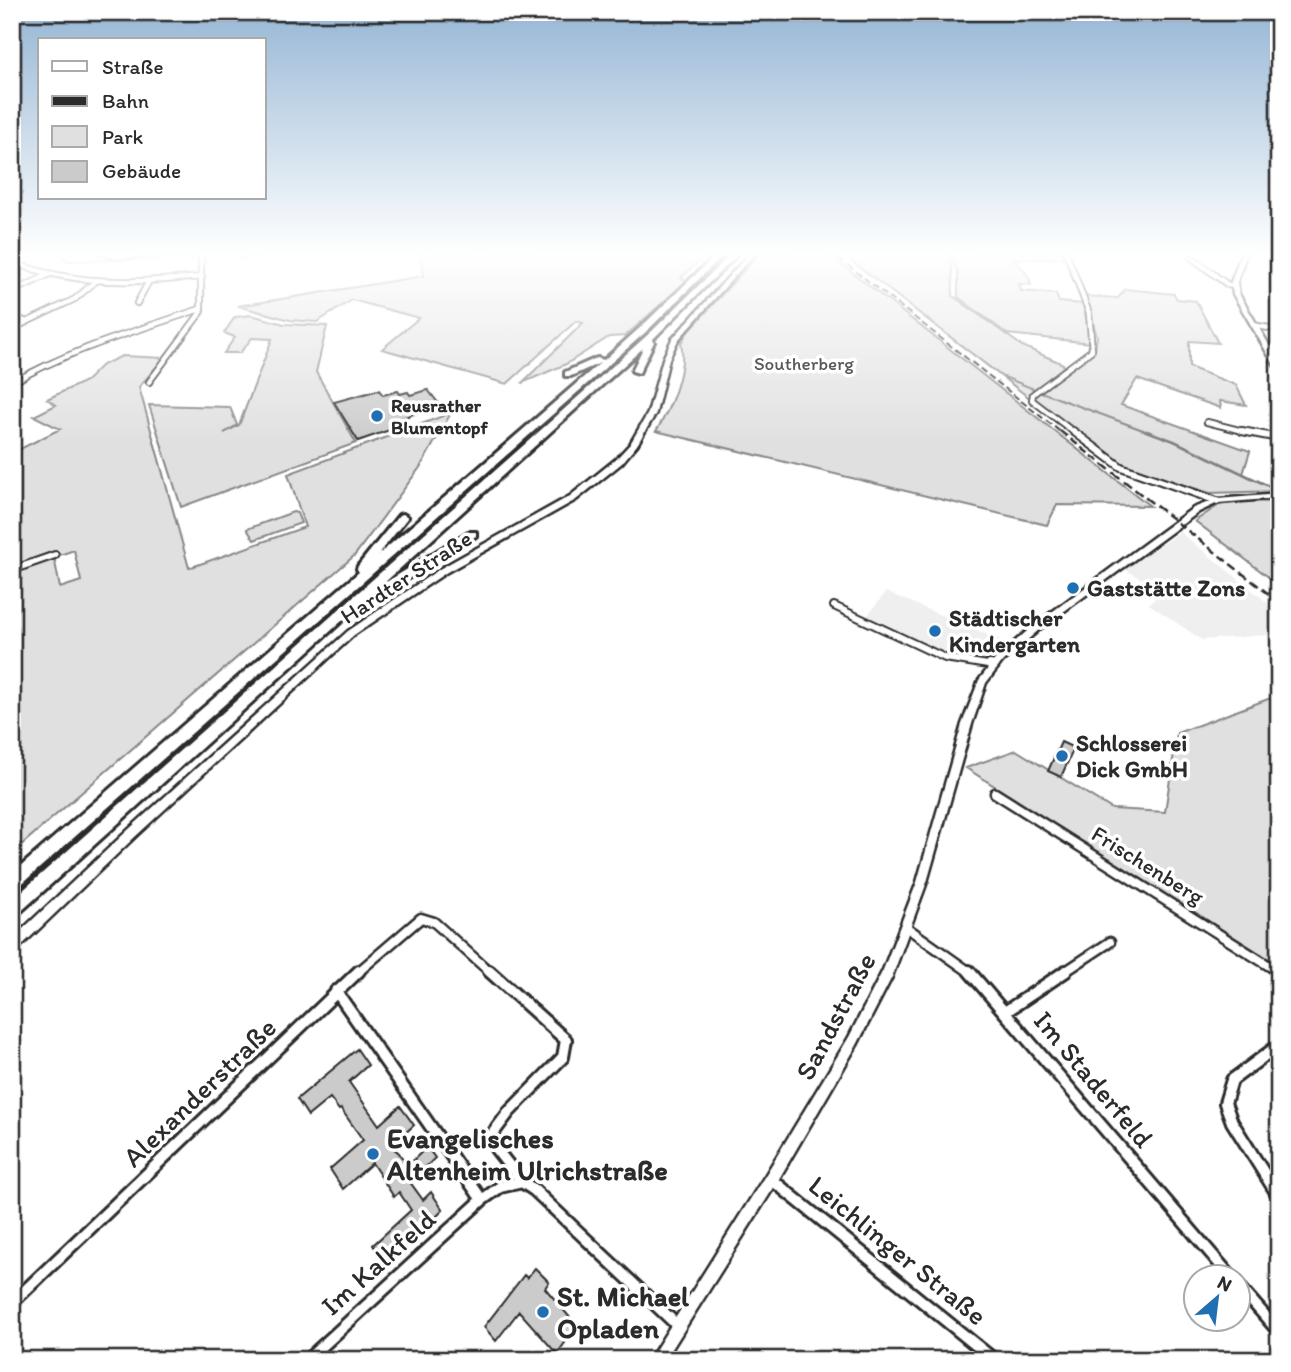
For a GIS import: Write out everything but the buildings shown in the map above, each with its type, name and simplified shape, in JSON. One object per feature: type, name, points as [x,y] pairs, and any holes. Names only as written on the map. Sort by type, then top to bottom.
[{"type":"highway","points":[[12,883],[331,605],[656,316]]},
{"type":"highway","points":[[12,910],[672,316]]},
{"type":"highway","points":[[636,371],[655,333]]},
{"type":"highway","points":[[568,374],[622,348]]},
{"type":"highway","points":[[331,605],[403,517]]},
{"type":"highway","points":[[325,629],[347,620],[390,584],[472,534]]},
{"type":"main road","name":"Hardter Straße","points":[[12,947],[351,633],[444,570],[573,498],[619,461],[633,445],[652,413],[666,359],[675,339],[696,316]]},
{"type":"street","points":[[12,316],[27,322]]},
{"type":"street","points":[[12,329],[39,316]]},
{"type":"street","points":[[12,383],[47,363],[76,351],[180,316]]},
{"type":"street","points":[[149,382],[198,316]]},
{"type":"street","points":[[1088,316],[1094,337],[1092,350],[1033,394],[1032,400],[1121,467],[1217,501],[1279,496]]},
{"type":"street","points":[[1248,316],[1279,368]]},
{"type":"street","points":[[1252,325],[1279,330]]},
{"type":"street","points":[[1207,422],[1279,438]]},
{"type":"street","name":"Sandstraße","points":[[656,1360],[771,1179],[853,1041],[888,973],[922,882],[974,701],[993,666],[1021,639],[1181,521],[1196,510],[1217,501]]},
{"type":"street","points":[[12,570],[55,555]]},
{"type":"street","points":[[834,606],[945,658],[993,666]]},
{"type":"street","name":"Frischenberg","points":[[995,793],[1279,972]]},
{"type":"street","name":"Alexanderstraße","points":[[12,1303],[336,991],[421,918],[434,922],[566,1040],[563,1057],[509,1112],[491,1136],[496,1149],[522,1182]]},
{"type":"street","name":"Im Staderfeld","points":[[906,927],[968,970],[1220,1264]]},
{"type":"street","points":[[1005,1012],[1110,942]]},
{"type":"street","points":[[336,991],[482,1200]]},
{"type":"street","points":[[1279,1045],[1232,1080],[1225,1103],[1232,1122],[1279,1197]]},
{"type":"street","name":"Leichlinger Straße","points":[[771,1179],[992,1357],[991,1360]]},
{"type":"street","points":[[522,1182],[534,1190],[678,1326]]},
{"type":"street","name":"Im Kalkfeld","points":[[307,1360],[482,1200],[500,1187],[522,1182]]},
{"type":"street","points":[[1252,1301],[1279,1332]]},
{"type":"shaded area","points":[[1180,532],[1279,612],[1279,634],[1202,640],[1149,604],[1163,591],[1124,569]]},
{"type":"shaded area","name":"Städtischer Kindergarten","points":[[886,592],[1005,642],[987,659],[947,655],[865,619]]},
{"type":"green space","points":[[255,316],[284,324],[327,326],[316,372],[356,443],[181,507],[149,405],[230,407],[237,425],[224,433],[239,425],[272,339],[252,338],[240,353],[224,353],[235,337],[224,333],[235,317]]},
{"type":"green space","points":[[275,316],[327,316],[317,322]]},
{"type":"green space","points":[[412,316],[648,316],[625,336],[609,337],[566,364],[522,383],[583,323],[576,321],[507,384],[382,349],[419,318]]},
{"type":"green space","name":"Southerberg","points":[[703,316],[908,316],[1150,506],[1057,505],[1047,525],[656,431],[676,389],[682,365],[681,343]]},
{"type":"green space","points":[[923,316],[981,316],[1022,346],[1063,364],[1063,367],[1040,386],[1045,389],[1095,350],[1097,336],[1091,316],[1204,316],[1218,343],[1189,341],[1189,367],[1236,385],[1246,405],[1220,401],[1221,408],[1137,379],[1121,405],[1250,451],[1243,474],[1279,491],[1210,493],[1129,468],[1032,400]]},
{"type":"green space","points":[[983,316],[1085,316],[1091,343],[1007,334]]},
{"type":"green space","points":[[122,356],[164,358],[139,387],[189,568],[305,527],[288,474],[451,413],[421,466],[355,555],[12,853],[12,453],[60,429],[34,416],[56,405],[47,399],[86,381],[102,365]],"holes":[[[74,550],[81,581],[60,588],[54,557]]]},
{"type":"green space","points":[[1241,501],[1279,502],[1279,585],[1195,521],[1219,505]]},
{"type":"green space","points":[[293,512],[297,513],[301,523],[254,540],[247,529]]},
{"type":"green space","points":[[1279,695],[1279,966],[966,768],[1016,750],[1112,809],[1165,812],[1177,733]]},
{"type":"waterway","points":[[1004,377],[1034,389]]},
{"type":"waterway","points":[[1041,392],[1151,433]]},
{"type":"waterway","points":[[1147,431],[1279,491]]},
{"type":"railway","points":[[913,316],[1062,433]]},
{"type":"railway","points":[[1060,431],[1279,602]]},
{"type":"place","name":"Reusrather Blumentopf","points":[[377,416]]},
{"type":"place","name":"Gaststätte Zons","points":[[1073,588]]},
{"type":"place","name":"Städtischer Kindergarten","points":[[935,631]]},
{"type":"place","name":"Schlosserei Dick GmbH","points":[[1062,756]]},
{"type":"place","name":"Evangelisches Altenheim Ulrichstraße","points":[[373,1154]]},
{"type":"place","name":"St. Michael Opladen","points":[[543,1312]]}]
